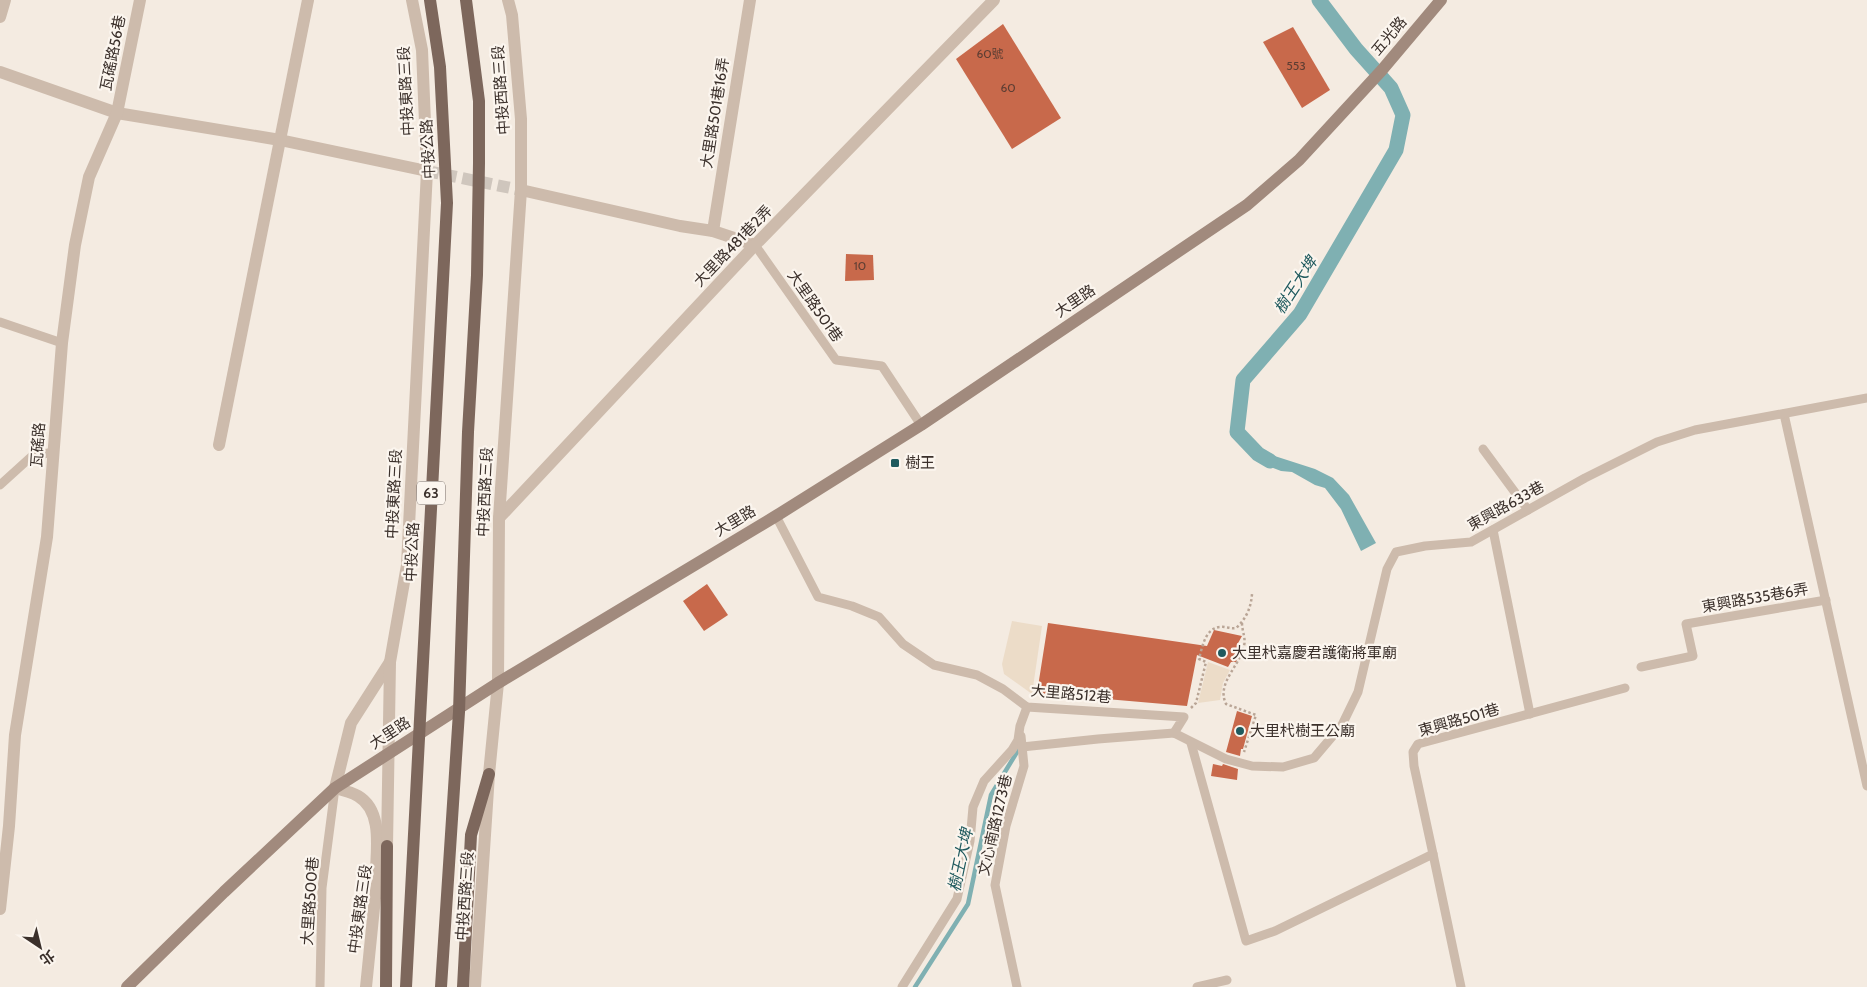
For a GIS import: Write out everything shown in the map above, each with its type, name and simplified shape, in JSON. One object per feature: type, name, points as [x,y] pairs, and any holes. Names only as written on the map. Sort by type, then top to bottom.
[{"type":"main road","name":"中投公路","points":[[406,987],[447,203],[440,67],[430,0]]},
{"type":"main road","name":"63","points":[[441,987],[459,712],[468,432],[477,266],[479,102],[466,0]]},
{"type":"main road","points":[[463,987],[471,835],[489,774]]},
{"type":"main road","points":[[386,987],[387,846]]},
{"type":"street","points":[[0,17],[5,0]]},
{"type":"street","name":"瓦磘路56巷","points":[[117,113],[140,0]]},
{"type":"street","points":[[219,445],[308,0]]},
{"type":"street","name":"中投東路三段","points":[[366,987],[376,888],[387,846],[390,662],[407,565],[427,171],[422,50],[412,0]]},
{"type":"street","name":"中投西路三段","points":[[475,987],[489,774],[498,683],[499,518],[521,190],[521,120],[512,15],[508,0]]},
{"type":"street","name":"大里路501巷16弄","points":[[713,231],[750,0]]},
{"type":"street","name":"大里路481巷2弄","points":[[499,518],[755,245],[994,0]]},
{"type":"street","name":"五光路","points":[[1365,88],[1441,0]]},
{"type":"street","points":[[0,72],[117,113],[280,140],[427,171]]},
{"type":"street","name":"大里路","points":[[128,987],[224,892],[336,788],[498,683],[776,516],[921,425],[1248,205],[1299,160],[1365,88]]},
{"type":"street","name":"瓦磘路","points":[[0,909],[9,826],[15,735],[47,537],[62,343],[75,244],[89,177],[117,113]]},
{"type":"street","points":[[521,190],[680,226],[713,231],[755,245]]},
{"type":"street","points":[[376,888],[377,834],[371,808],[359,796],[336,788],[351,723],[390,662]]},
{"type":"lane","name":"大里路501巷","points":[[755,245],[836,360],[882,366],[921,425]]},
{"type":"lane","points":[[0,322],[62,343]]},
{"type":"lane","name":"東興路633巷","points":[[1174,733],[1226,759],[1252,766],[1283,767],[1314,758],[1342,725],[1358,692],[1387,569],[1396,552],[1424,546],[1471,542],[1585,478],[1657,442],[1695,430],[1867,398]]},
{"type":"lane","name":"東興路535巷6弄","points":[[1784,414],[1867,786]]},
{"type":"lane","points":[[1483,449],[1528,510]]},
{"type":"lane","points":[[0,485],[32,456],[54,452]]},
{"type":"lane","name":"大里路512巷","points":[[776,516],[818,597],[852,606],[879,617],[903,644],[934,665],[977,675],[1003,689],[1027,707],[1184,716]]},
{"type":"lane","points":[[1493,530],[1530,714]]},
{"type":"lane","name":"東興路535巷6弄","points":[[1641,667],[1693,656],[1686,624],[1826,600]]},
{"type":"lane","name":"東興路501巷","points":[[1433,854],[1414,766],[1413,752],[1418,744],[1625,688]]},
{"type":"lane","points":[[902,987],[957,899],[970,841],[973,807],[984,781],[1012,750],[1018,740],[1027,707]]},
{"type":"lane","points":[[1022,747],[1174,733],[1184,716]]},
{"type":"lane","name":"文心南路1273巷","points":[[1017,987],[995,885],[1006,826],[1024,766],[1020,728]]},
{"type":"lane","points":[[1191,743],[1246,941],[1275,931],[1433,854],[1461,987]]},
{"type":"lane","name":"大里路500巷","points":[[320,987],[322,888],[336,788]]},
{"type":"lane","points":[[1197,987],[1227,980]]},
{"type":"path","points":[[1184,716],[1196,703],[1206,662],[1199,660],[1208,633],[1221,626],[1236,628],[1242,623],[1251,604],[1252,594]]},
{"type":"path","points":[[1239,762],[1256,715],[1226,704],[1223,697],[1225,684],[1234,666],[1240,659],[1244,647],[1242,623]]},
{"type":"shaded area","points":[[1012,621],[1042,626],[1032,694],[1004,674],[1002,664]]},
{"type":"shaded area","points":[[1208,662],[1230,670],[1223,683],[1220,700],[1198,703]]},
{"type":"water","points":[[1253,449],[1315,469],[1333,478],[1349,495],[1376,543],[1361,551],[1341,509],[1325,488],[1315,485],[1292,472],[1281,471],[1258,462],[1255,460]]},
{"type":"building","points":[[1003,24],[1061,118],[1012,149],[956,59]]},
{"type":"building","points":[[1293,27],[1330,90],[1302,108],[1263,42]]},
{"type":"building","points":[[846,254],[873,255],[874,280],[845,281]]},
{"type":"building","points":[[707,584],[728,615],[704,631],[683,601]]},
{"type":"building","points":[[1048,623],[1207,646],[1214,630],[1242,636],[1237,645],[1242,648],[1236,662],[1231,662],[1228,667],[1197,655],[1187,706],[1037,693]]},
{"type":"building","name":"大里杙樹王公廟","points":[[1237,711],[1252,716],[1240,756],[1226,752]]},
{"type":"building","points":[[1213,764],[1222,766],[1223,764],[1238,769],[1237,780],[1211,776]]},
{"type":"waterway","name":"樹王大埤","points":[[1270,461],[1258,454],[1237,432],[1243,380],[1300,314],[1396,150],[1403,115],[1391,88],[1356,49],[1319,0]]},
{"type":"waterway","name":"樹王大埤","points":[[915,987],[968,904],[991,795],[1020,747]]},
{"type":"tunnel","points":[[427,171],[521,190]]},
{"type":"place","name":"樹王","points":[[895,463]]},
{"type":"place","name":"大里杙嘉慶君護衛將軍廟","points":[[1222,653]]},
{"type":"place","name":"大里杙樹王公廟","points":[[1240,731]]}]
